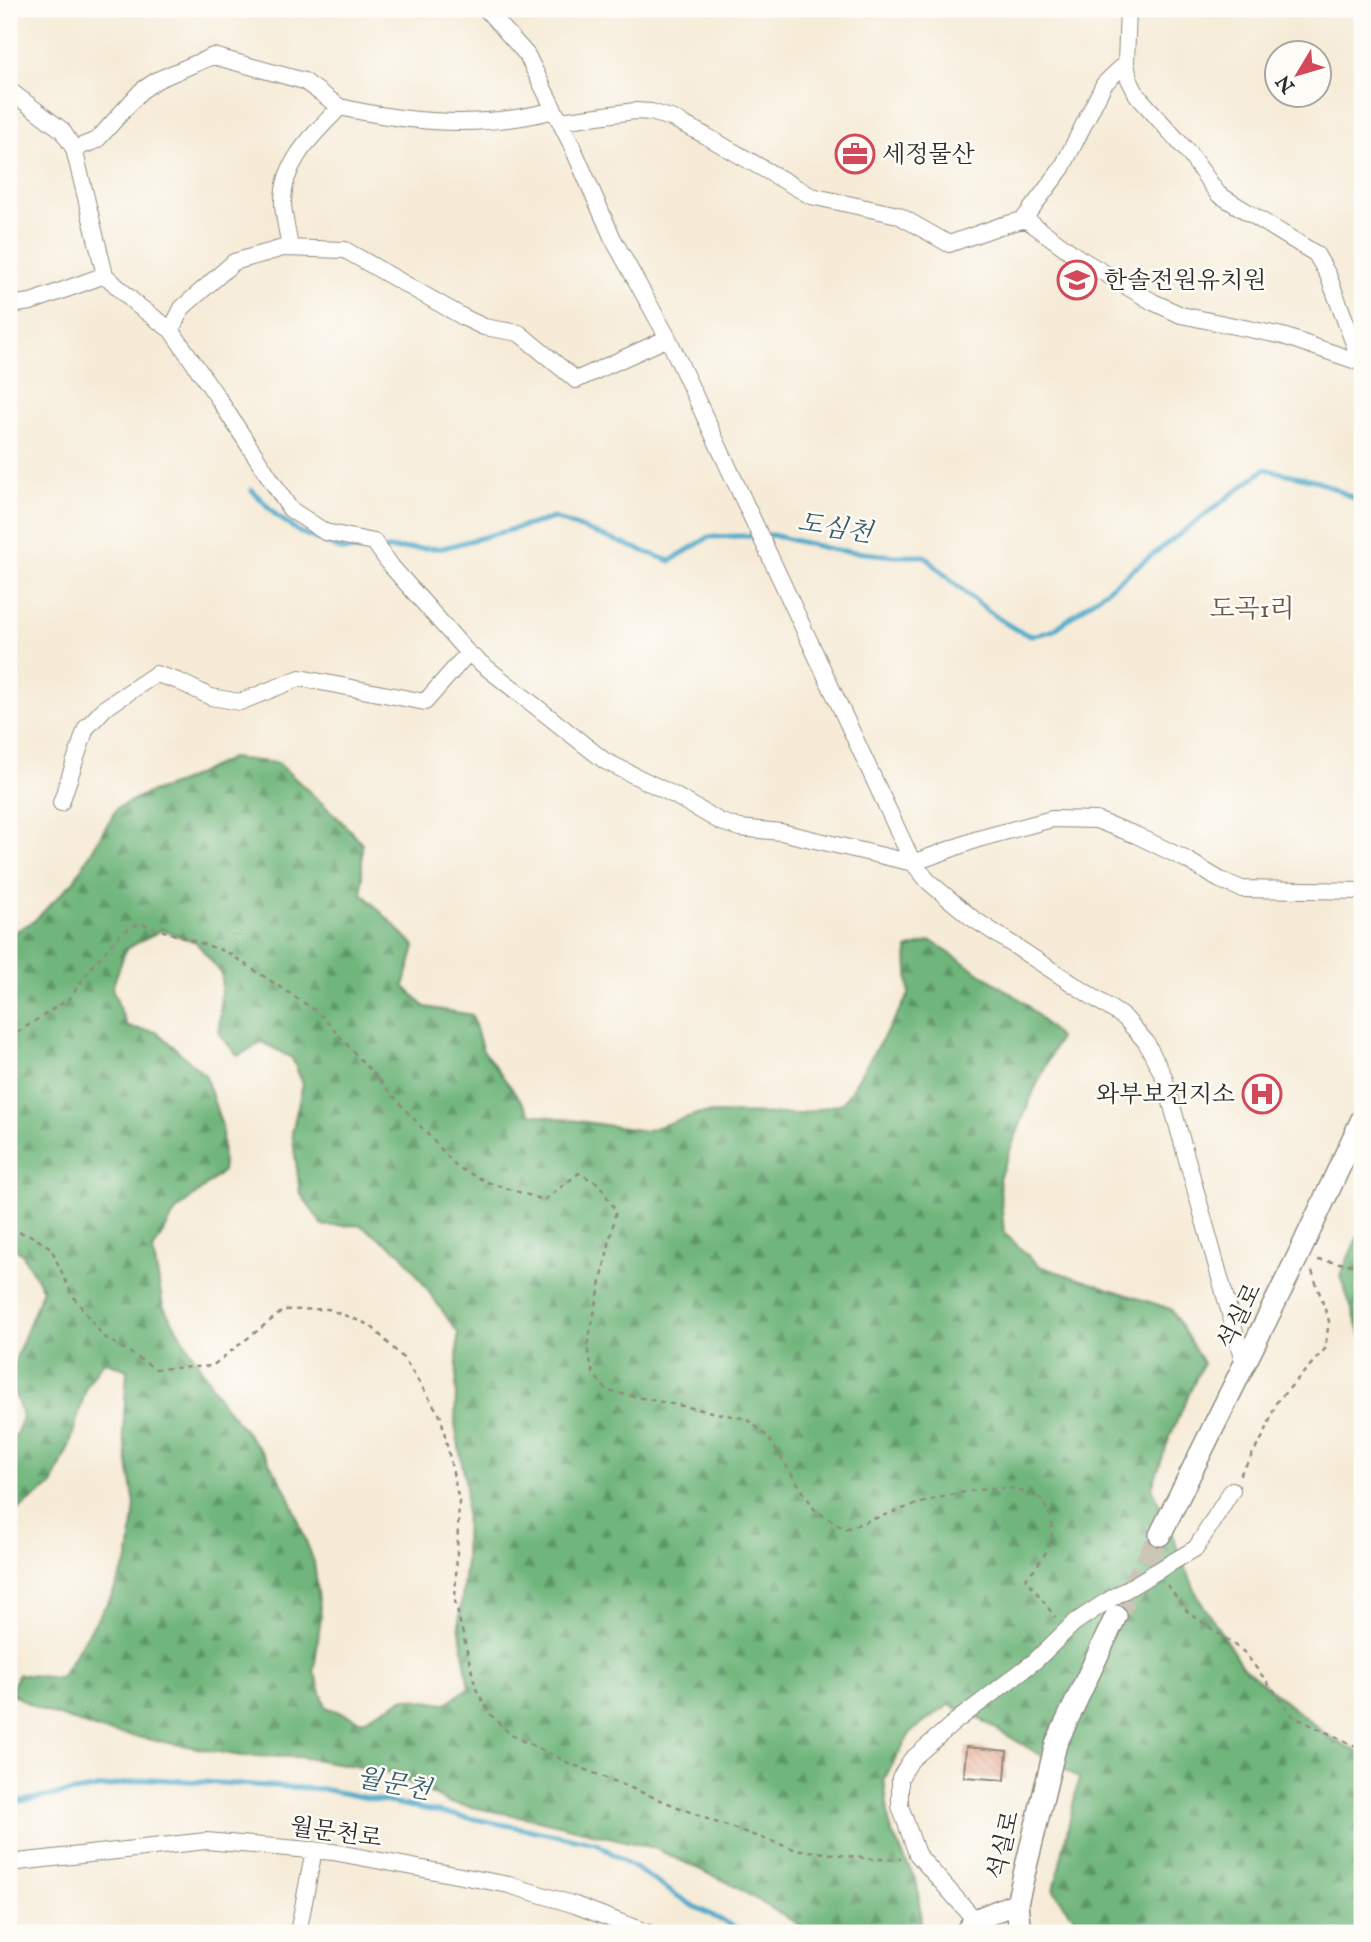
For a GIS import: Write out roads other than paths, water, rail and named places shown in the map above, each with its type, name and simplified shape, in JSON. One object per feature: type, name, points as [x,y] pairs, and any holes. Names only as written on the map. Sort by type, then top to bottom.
[{"type":"street","points":[[486,9],[527,55],[613,239],[668,338],[913,863],[929,882],[972,918],[1125,1018],[1146,1042],[1164,1077],[1244,1364]]},
{"type":"street","points":[[1128,9],[1126,63],[1129,79],[1138,96],[1188,152],[1218,194],[1316,254],[1328,275],[1362,364]]},
{"type":"street","points":[[74,149],[97,140],[141,91],[157,80],[213,56],[304,81],[340,107],[388,117],[464,122],[651,112],[706,136],[811,196],[898,215],[949,244],[1024,218],[1062,168],[1104,84],[1126,63]]},
{"type":"street","points":[[9,90],[62,130],[74,149],[87,211],[105,275],[136,305],[171,330],[290,509],[324,532],[374,542],[392,567],[468,653],[605,761],[721,822],[740,828],[781,832],[913,863],[978,839],[1052,819],[1096,820],[1136,835],[1242,889],[1362,891]]},
{"type":"street","points":[[290,248],[283,204],[286,179],[299,151],[340,107]]},
{"type":"street","points":[[1024,218],[1079,258],[1181,316],[1283,336],[1362,364]]},
{"type":"street","points":[[171,330],[182,308],[234,262],[290,248],[345,250],[465,318],[484,327],[519,333],[576,380],[668,338]]},
{"type":"street","points":[[9,305],[31,302],[105,275]]},
{"type":"street","points":[[61,803],[86,729],[105,708],[156,674],[211,697],[240,702],[300,678],[425,702],[468,653]]},
{"type":"street","name":"석실로","points":[[1160,1535],[1297,1258],[1362,1119]]},
{"type":"street","points":[[1017,1903],[970,1927],[922,1860],[909,1836],[900,1806],[900,1778],[911,1760],[956,1721],[1035,1661],[1066,1631],[1107,1601],[1196,1548],[1231,1490]]},
{"type":"street","name":"석실로","points":[[1017,1933],[1017,1903],[1056,1744],[1116,1616]]},
{"type":"street","name":"월문천로","points":[[9,1863],[206,1841],[314,1850],[509,1885],[575,1905],[648,1933]]},
{"type":"street","points":[[298,1933],[314,1850]]},
{"type":"waterway","name":"도심천","points":[[252,490],[276,515],[299,532],[342,550],[443,548],[554,518],[670,561],[709,537],[772,535],[834,550],[925,556],[993,614],[1008,625],[1032,635],[1054,630],[1265,469],[1318,481],[1362,502]]},
{"type":"waterway","name":"월문천","points":[[9,1803],[151,1779],[322,1789],[596,1843],[690,1904],[746,1933]]},
{"type":"tunnel","points":[[1116,1616],[1160,1535]]},
{"type":"place","name":"세정물산","points":[[855,154]]},
{"type":"place","name":"한솔전원유치원","points":[[1077,280]]},
{"type":"place","name":"와부보건지소","points":[[1262,1094]]},
{"type":"district","name":"도곡1리","points":[[1252,608]]}]
